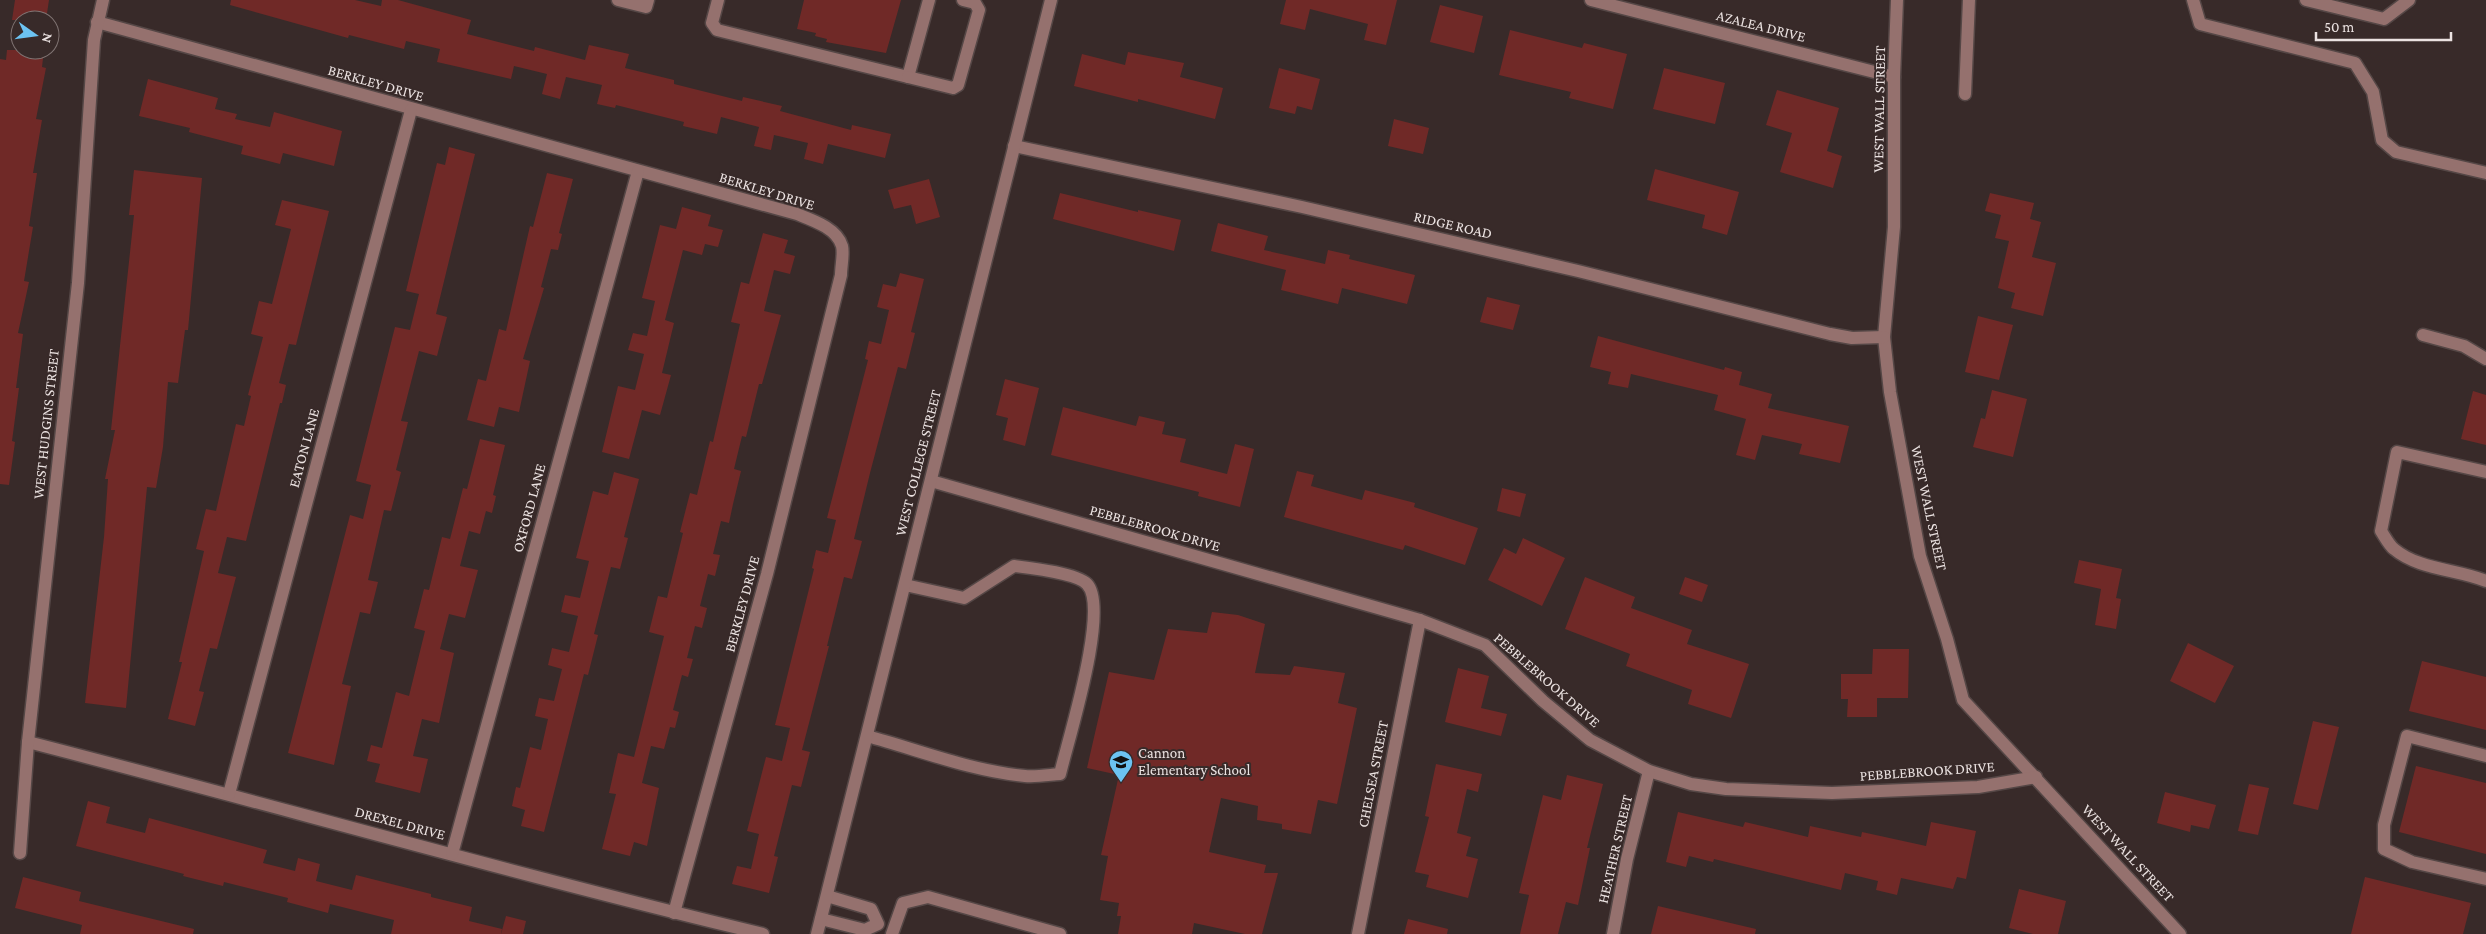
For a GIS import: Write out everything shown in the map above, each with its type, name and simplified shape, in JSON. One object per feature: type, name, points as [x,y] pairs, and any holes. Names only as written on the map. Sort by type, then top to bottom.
[{"type":"street","name":"WEST HUDGINS STREET","points":[[20,853],[28,742],[78,283],[94,40],[103,0]]},
{"type":"street","points":[[618,0],[646,7],[648,0]]},
{"type":"street","points":[[718,0],[712,23],[717,30],[953,88],[958,85],[979,10],[975,4],[963,0]]},
{"type":"street","points":[[908,78],[929,0]]},
{"type":"street","name":"WEST COLLEGE STREET","points":[[817,934],[1051,0]]},
{"type":"street","name":"AZALEA DRIVE","points":[[1591,0],[1894,77]]},
{"type":"street","name":"WEST WALL STREET","points":[[1897,0],[1894,77],[1894,227],[1884,337],[1890,392],[1920,556],[1947,639],[1963,700],[2180,934]]},
{"type":"street","points":[[1965,94],[1969,0]]},
{"type":"street","points":[[2193,0],[2200,24],[2355,63],[2373,92],[2382,140],[2396,152],[2486,173]]},
{"type":"street","points":[[2306,0],[2384,19],[2409,0]]},
{"type":"street","name":"BERKLEY DRIVE","points":[[97,22],[411,110],[797,214],[822,225],[838,237],[842,247],[840,275],[767,574],[674,913]]},
{"type":"street","name":"EATON LANE","points":[[230,794],[411,110]]},
{"type":"street","name":"RIDGE ROAD","points":[[1014,146],[1302,207],[1578,271],[1830,334],[1852,338],[1884,337]]},
{"type":"street","name":"OXFORD LANE","points":[[452,854],[638,171]]},
{"type":"street","points":[[2423,334],[2464,346],[2486,359]]},
{"type":"street","points":[[2486,472],[2397,452],[2381,530],[2393,549],[2412,561],[2469,574],[2486,581]]},
{"type":"street","name":"PEBBLEBROOK DRIVE","points":[[931,481],[1420,620],[1485,645],[1543,701],[1590,740],[1650,771],[1690,784],[1726,789],[1832,793],[1978,787],[2036,777]]},
{"type":"street","points":[[867,736],[943,758],[1002,772],[1026,776],[1060,774],[1094,638],[1094,593],[1086,582],[1051,571],[1014,566],[964,598],[905,585]]},
{"type":"street","name":"CHELSEA STREET","points":[[1358,934],[1420,620]]},
{"type":"street","points":[[2486,756],[2407,736],[2384,825],[2384,849],[2412,862],[2486,879]]},
{"type":"street","name":"DREXEL DRIVE","points":[[28,742],[230,794],[581,890],[763,934]]},
{"type":"street","name":"HEATHER STREET","points":[[1613,934],[1627,859],[1650,771]]},
{"type":"street","points":[[827,896],[871,909],[878,924],[892,932],[903,903],[928,898],[1060,934]]},
{"type":"street","points":[[821,919],[865,930],[878,924]]},
{"type":"building","points":[[15,0],[49,0],[48,10],[14,10]]},
{"type":"building","points":[[231,0],[355,0],[381,6],[382,0],[398,0],[471,20],[467,34],[534,51],[535,47],[585,60],[589,45],[629,54],[625,68],[674,80],[674,84],[742,101],[743,97],[782,106],[780,111],[851,130],[852,125],[891,134],[885,158],[828,144],[823,164],[804,159],[808,143],[774,135],[771,150],[754,146],[759,127],[721,117],[717,134],[683,126],[684,122],[616,105],[615,108],[597,104],[602,85],[566,77],[560,99],[542,94],[547,74],[514,66],[511,79],[437,62],[440,49],[406,41],[404,49],[349,35],[348,38],[230,5]]},
{"type":"building","points":[[804,0],[901,0],[886,53],[826,42],[827,39],[815,36],[816,33],[797,29]]},
{"type":"building","points":[[1286,0],[1397,0],[1386,45],[1364,40],[1368,24],[1310,9],[1305,30],[1280,24]]},
{"type":"building","points":[[1440,5],[1483,16],[1474,53],[1430,42]]},
{"type":"building","points":[[1510,30],[1582,48],[1584,43],[1627,54],[1613,109],[1569,98],[1571,92],[1499,75]]},
{"type":"building","points":[[7,50],[10,50],[10,60],[43,60],[42,67],[46,68],[36,119],[42,120],[33,173],[37,173],[29,226],[33,227],[24,281],[29,282],[18,333],[23,334],[16,388],[19,388],[12,441],[15,442],[9,485],[0,484],[0,59],[6,60]]},
{"type":"building","points":[[1128,52],[1184,63],[1180,77],[1223,88],[1215,119],[1138,99],[1138,102],[1074,86],[1082,54],[1125,65]]},
{"type":"building","points":[[1279,68],[1320,79],[1312,110],[1297,106],[1295,114],[1269,108]]},
{"type":"building","points":[[1664,68],[1725,83],[1715,124],[1653,109]]},
{"type":"building","points":[[148,79],[218,98],[215,109],[237,114],[235,119],[270,127],[274,112],[342,131],[334,166],[283,153],[280,164],[241,154],[243,146],[189,132],[190,128],[139,116]]},
{"type":"building","points":[[1777,90],[1839,108],[1827,151],[1842,156],[1833,188],[1780,172],[1792,133],[1766,125]]},
{"type":"building","points":[[1394,119],[1429,128],[1423,154],[1388,146]]},
{"type":"building","points":[[449,147],[475,154],[436,314],[447,317],[437,356],[419,351],[401,421],[408,422],[396,470],[401,472],[391,511],[384,510],[368,580],[378,582],[370,614],[360,612],[342,684],[351,686],[334,765],[288,753],[350,515],[363,519],[371,485],[356,481],[395,327],[410,330],[419,294],[406,291],[437,163],[445,165]]},
{"type":"building","points":[[1655,169],[1739,192],[1727,235],[1702,228],[1705,215],[1647,200]]},
{"type":"building","points":[[134,170],[202,178],[188,330],[185,330],[178,383],[168,382],[163,447],[156,488],[147,487],[126,708],[85,703],[104,537],[108,479],[105,479],[115,430],[111,430],[134,215],[129,215]]},
{"type":"building","points":[[547,173],[573,179],[559,233],[562,234],[558,250],[551,249],[541,287],[544,288],[523,359],[530,361],[519,412],[499,407],[494,427],[467,420],[478,379],[486,381],[499,329],[506,331],[530,226],[533,227]]},
{"type":"building","points":[[929,179],[940,217],[916,224],[911,205],[894,209],[888,190]]},
{"type":"building","points":[[1060,193],[1138,212],[1138,210],[1181,220],[1174,251],[1053,219]]},
{"type":"building","points":[[1990,193],[2034,203],[2030,219],[2041,222],[2032,257],[2056,263],[2043,316],[2011,308],[2015,293],[1998,288],[2009,241],[1995,238],[2001,215],[1985,211]]},
{"type":"building","points":[[282,200],[329,211],[296,345],[289,344],[279,383],[286,385],[246,541],[227,537],[218,573],[236,577],[217,649],[210,648],[199,691],[204,692],[195,726],[168,719],[182,662],[179,662],[204,551],[196,549],[206,509],[216,511],[236,424],[244,426],[251,396],[248,395],[263,337],[251,334],[259,301],[272,304],[291,229],[275,225]]},
{"type":"building","points":[[682,207],[711,215],[708,226],[723,230],[718,247],[705,244],[702,255],[683,250],[665,320],[674,323],[662,373],[671,375],[660,415],[642,410],[629,459],[602,452],[618,386],[635,390],[644,354],[628,350],[633,333],[647,336],[655,301],[642,298],[660,225],[676,229]]},
{"type":"building","points":[[1218,223],[1268,236],[1264,250],[1325,264],[1328,250],[1350,255],[1349,259],[1415,275],[1407,304],[1342,288],[1338,304],[1281,290],[1286,270],[1211,251]]},
{"type":"building","points":[[763,233],[788,240],[784,253],[795,256],[790,274],[774,270],[764,311],[781,315],[762,384],[759,384],[746,437],[742,436],[734,469],[741,471],[729,523],[721,521],[713,554],[720,555],[715,576],[708,574],[700,606],[707,608],[702,628],[695,626],[687,658],[693,659],[688,677],[682,675],[673,710],[679,712],[675,728],[670,727],[664,749],[651,746],[642,783],[659,788],[647,846],[634,842],[630,856],[602,849],[616,794],[609,793],[618,753],[634,757],[664,636],[649,632],[658,596],[667,598],[683,533],[680,532],[690,493],[697,495],[710,441],[713,442],[740,324],[731,322],[741,282],[749,284]]},
{"type":"building","points":[[900,273],[924,279],[911,332],[915,333],[906,369],[898,367],[870,473],[854,539],[862,541],[852,579],[844,577],[827,646],[829,646],[802,750],[810,752],[801,787],[792,785],[774,856],[778,857],[769,893],[732,884],[737,866],[751,869],[759,834],[747,831],[766,757],[782,761],[790,728],[775,725],[814,569],[812,568],[816,550],[828,553],[836,520],[827,518],[868,360],[865,359],[869,341],[881,344],[889,310],[877,307],[883,284],[896,287]]},
{"type":"building","points":[[1487,297],[1520,305],[1513,330],[1480,322]]},
{"type":"building","points":[[1978,316],[2013,325],[1999,380],[1965,372]]},
{"type":"building","points":[[1598,336],[1724,370],[1725,367],[1742,372],[1739,385],[1772,394],[1768,408],[1849,426],[1840,463],[1799,454],[1802,444],[1762,435],[1755,460],[1736,455],[1746,419],[1714,410],[1718,395],[1631,374],[1628,388],[1608,384],[1611,372],[1590,367]]},
{"type":"building","points":[[1005,379],[1039,388],[1025,446],[1003,440],[1008,418],[996,415]]},
{"type":"building","points":[[1992,390],[2027,399],[2013,457],[1973,447],[1981,418],[1985,419]]},
{"type":"building","points":[[2473,391],[2486,395],[2486,445],[2461,439]]},
{"type":"building","points":[[1063,407],[1136,426],[1139,416],[1165,422],[1162,434],[1186,439],[1180,462],[1227,474],[1235,444],[1254,449],[1240,507],[1198,496],[1199,492],[1051,455]]},
{"type":"building","points":[[480,439],[505,445],[493,495],[496,496],[492,513],[486,511],[480,534],[469,531],[460,566],[478,570],[465,618],[449,614],[440,649],[454,653],[439,723],[422,719],[413,756],[428,759],[420,793],[375,782],[380,764],[367,761],[371,745],[382,748],[396,692],[409,696],[425,631],[414,628],[424,589],[429,590],[442,537],[450,539],[463,488],[467,489]]},
{"type":"building","points":[[1297,471],[1314,475],[1311,486],[1362,500],[1365,490],[1415,503],[1414,507],[1478,528],[1465,565],[1405,545],[1403,550],[1284,517]]},
{"type":"building","points":[[614,472],[639,479],[624,537],[628,538],[620,569],[611,567],[594,634],[598,635],[588,675],[584,674],[544,832],[521,826],[525,810],[512,806],[516,787],[520,788],[530,747],[541,750],[548,719],[535,716],[539,698],[554,701],[562,669],[548,665],[552,648],[569,652],[578,616],[561,612],[565,595],[580,598],[589,561],[576,558],[593,491],[608,495]]},
{"type":"building","points":[[1502,488],[1526,494],[1520,517],[1497,511]]},
{"type":"building","points":[[1523,538],[1565,558],[1542,606],[1488,580],[1504,548],[1516,554]]},
{"type":"building","points":[[2079,560],[2122,569],[2116,598],[2121,599],[2116,629],[2095,625],[2101,589],[2074,583]]},
{"type":"building","points":[[1585,577],[1635,597],[1631,608],[1692,630],[1687,644],[1749,664],[1731,718],[1688,704],[1692,690],[1626,666],[1630,654],[1565,629]]},
{"type":"building","points":[[1685,577],[1708,585],[1702,602],[1679,594]]},
{"type":"building","points":[[1212,612],[1238,615],[1265,624],[1255,673],[1290,675],[1294,666],[1345,673],[1338,703],[1357,708],[1337,804],[1318,800],[1311,834],[1282,829],[1282,824],[1257,820],[1258,806],[1221,798],[1209,852],[1266,865],[1264,873],[1278,873],[1262,934],[1245,934],[1194,923],[1192,934],[1118,934],[1121,916],[1117,916],[1119,903],[1100,900],[1108,856],[1101,855],[1119,775],[1087,768],[1109,672],[1154,680],[1168,629],[1207,633]]},
{"type":"building","points":[[2188,643],[2234,666],[2215,703],[2170,681]]},
{"type":"building","points":[[1873,649],[1909,649],[1908,698],[1877,698],[1877,717],[1847,717],[1848,699],[1841,699],[1841,674],[1872,674]]},
{"type":"building","points":[[2422,661],[2486,677],[2486,730],[2409,711]]},
{"type":"building","points":[[1458,668],[1489,676],[1481,708],[1507,714],[1501,736],[1445,722]]},
{"type":"building","points":[[2313,721],[2339,727],[2318,810],[2293,804]]},
{"type":"building","points":[[1436,764],[1482,774],[1478,792],[1467,789],[1457,833],[1471,837],[1466,856],[1478,859],[1468,898],[1426,887],[1429,875],[1415,872],[1429,817],[1425,816]]},
{"type":"building","points":[[2416,766],[2486,783],[2486,854],[2399,832]]},
{"type":"building","points":[[1567,775],[1603,784],[1587,848],[1590,848],[1578,905],[1566,902],[1558,934],[1520,934],[1529,895],[1519,893],[1543,795],[1561,800]]},
{"type":"building","points":[[2249,784],[2269,788],[2258,835],[2238,831]]},
{"type":"building","points":[[2165,792],[2216,805],[2209,829],[2191,825],[2190,832],[2157,823]]},
{"type":"building","points":[[88,801],[110,807],[106,823],[145,833],[149,818],[267,850],[263,863],[295,871],[298,858],[320,864],[316,881],[352,890],[356,875],[431,894],[431,897],[472,907],[469,921],[502,929],[501,934],[391,934],[394,920],[330,904],[328,913],[287,902],[288,898],[224,882],[223,886],[76,846]]},
{"type":"building","points":[[1678,812],[1743,827],[1745,822],[1808,837],[1810,826],[1861,837],[1862,832],[1926,846],[1931,822],[1976,831],[1966,879],[1957,877],[1953,889],[1901,878],[1897,895],[1876,890],[1878,881],[1845,873],[1841,890],[1714,859],[1713,862],[1689,856],[1686,867],[1666,862]]},
{"type":"building","points":[[23,877],[81,892],[79,901],[194,929],[193,934],[80,934],[82,925],[15,908]]},
{"type":"building","points":[[2365,877],[2471,903],[2463,934],[2351,934]]},
{"type":"building","points":[[2019,889],[2066,901],[2058,934],[2033,934],[2009,928]]},
{"type":"building","points":[[1658,906],[1756,929],[1755,934],[1651,934]]},
{"type":"building","points":[[506,916],[526,921],[523,934],[501,934]]},
{"type":"building","points":[[1408,919],[1448,929],[1447,934],[1404,934]]},
{"type":"place","name":"Cannon Elementary School","points":[[1121,783]]}]
